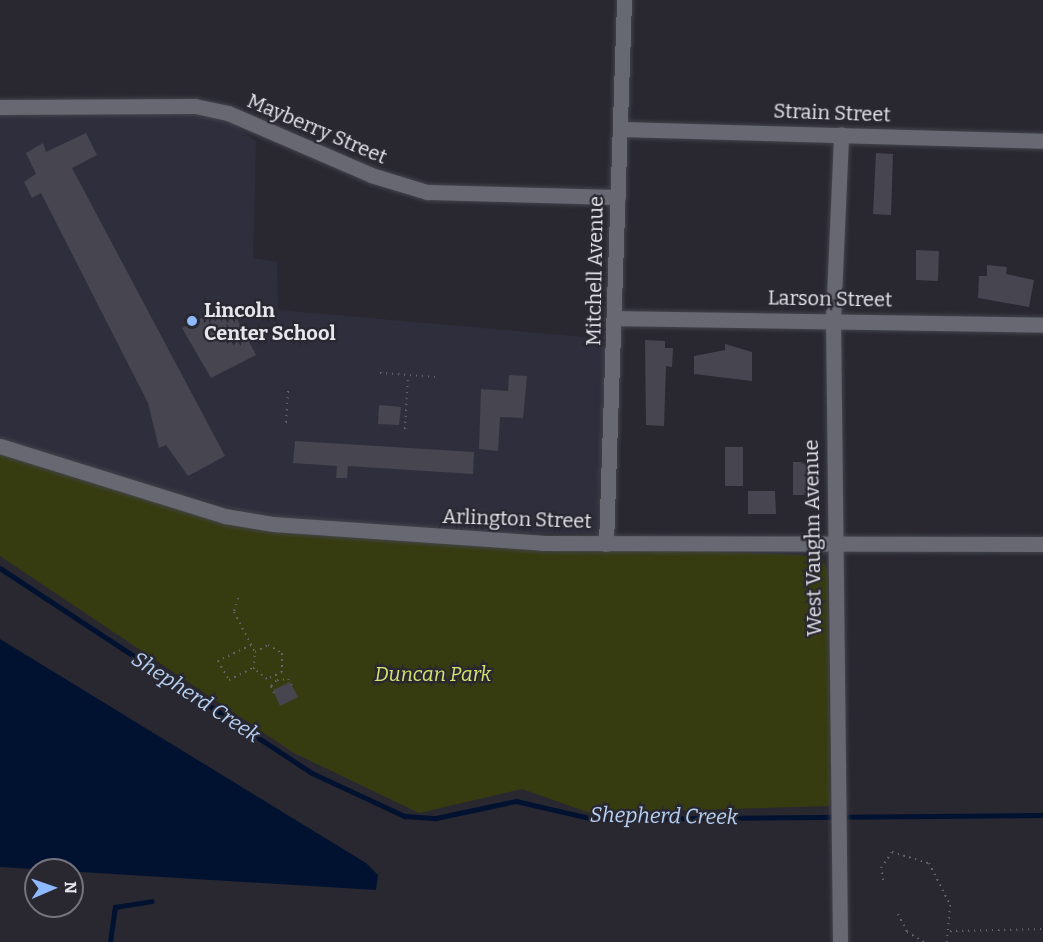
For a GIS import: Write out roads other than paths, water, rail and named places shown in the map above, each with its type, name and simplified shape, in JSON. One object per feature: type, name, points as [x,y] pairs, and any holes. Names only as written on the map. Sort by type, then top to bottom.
[{"type":"street","name":"Mitchell Avenue","points":[[606,544],[616,318],[624,0]]},
{"type":"street","name":"Mayberry Street","points":[[0,107],[195,106],[228,113],[370,176],[427,192],[618,197]]},
{"type":"street","name":"Strain Street","points":[[620,129],[1043,141]]},
{"type":"street","name":"West Vaughn Avenue","points":[[840,942],[832,320],[841,134]]},
{"type":"street","name":"Larson Street","points":[[616,318],[1043,325]]},
{"type":"street","name":"Arlington Street","points":[[0,446],[247,521],[606,544],[834,547],[1043,544]]},
{"type":"water","points":[[0,639],[366,863],[378,875],[376,890],[84,872],[84,858],[24,858],[24,868],[0,867]]},
{"type":"waterway","name":"Shepherd Creek","points":[[0,568],[310,772],[405,816],[436,818],[516,801],[594,819],[1043,815]]},
{"type":"waterway","points":[[110,942],[115,907],[152,901]]},
{"type":"place","name":"Lincoln Center School","points":[[192,321]]},
{"type":"park label","name":"Duncan Park","points":[[433,674]]}]
